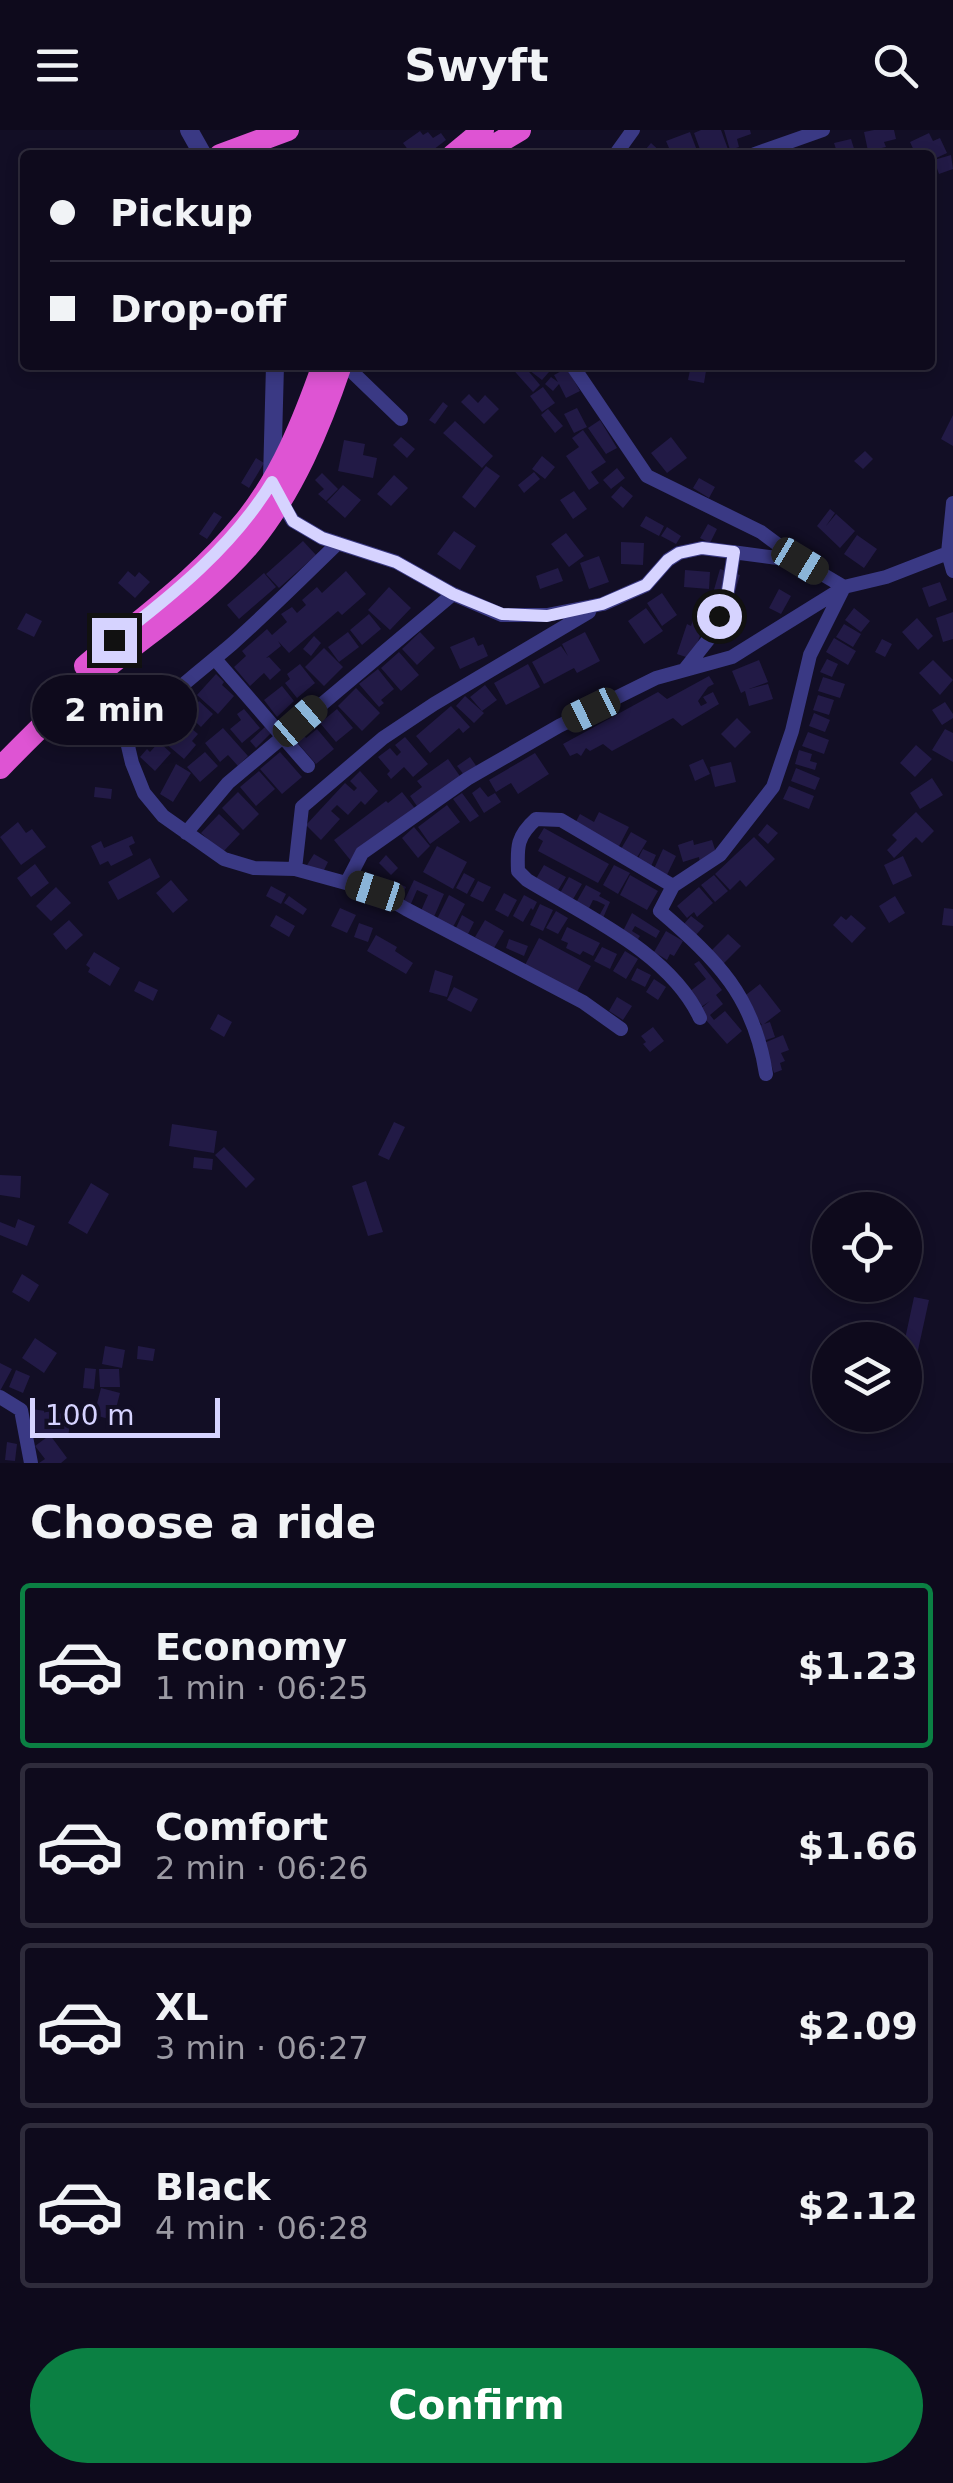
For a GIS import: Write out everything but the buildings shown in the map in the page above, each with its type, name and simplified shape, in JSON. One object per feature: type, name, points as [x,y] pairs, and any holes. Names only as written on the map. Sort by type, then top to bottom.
[{"type":"highway","points":[[234,150],[288,130]]},
{"type":"highway","points":[[459,150],[483,130]]},
{"type":"highway","points":[[486,150],[520,130]]},
{"type":"highway","points":[[0,768],[84,687],[218,578],[250,544],[277,490],[320,370]]},
{"type":"highway","points":[[0,749],[46,701],[203,566],[277,490],[310,446],[341,370]]},
{"type":"street","points":[[766,150],[823,130]]},
{"type":"street","points":[[275,370],[277,490],[293,521],[322,538],[396,562],[453,594],[502,614],[547,616],[602,604]]},
{"type":"street","points":[[348,370],[401,420]]},
{"type":"street","points":[[575,370],[648,476],[761,532],[844,587]]},
{"type":"street","points":[[953,503],[948,552],[953,570]]},
{"type":"street","points":[[338,543],[138,730],[128,746],[144,793],[163,816],[224,859],[254,868],[294,868],[375,891],[583,1002],[621,1029]]},
{"type":"street","points":[[294,868],[302,807],[382,738],[602,604],[646,585],[679,553],[702,548],[800,561]]},
{"type":"street","points":[[684,670],[712,636],[727,597],[734,552]]},
{"type":"street","points":[[347,882],[362,853],[467,778],[559,726],[656,678],[732,657],[844,587],[886,577],[948,552]]},
{"type":"street","points":[[766,1074],[759,1036],[734,986],[706,950],[660,911],[673,886],[720,855],[773,787],[792,730],[810,654],[844,587]]},
{"type":"street","points":[[186,832],[228,782],[453,594]]},
{"type":"street","points":[[215,659],[308,766]]},
{"type":"street","points":[[673,886],[562,820],[536,819],[524,830],[517,847],[518,871],[527,880],[664,967],[700,1018]]},
{"type":"street","points":[[0,1397],[21,1410],[31,1463]]},
{"type":"route","points":[[114,640],[224,545],[272,482],[293,521],[322,538],[396,562],[453,594],[502,614],[547,616],[602,604],[646,585],[679,553],[702,548],[734,552],[727,597],[719,616]]}]
